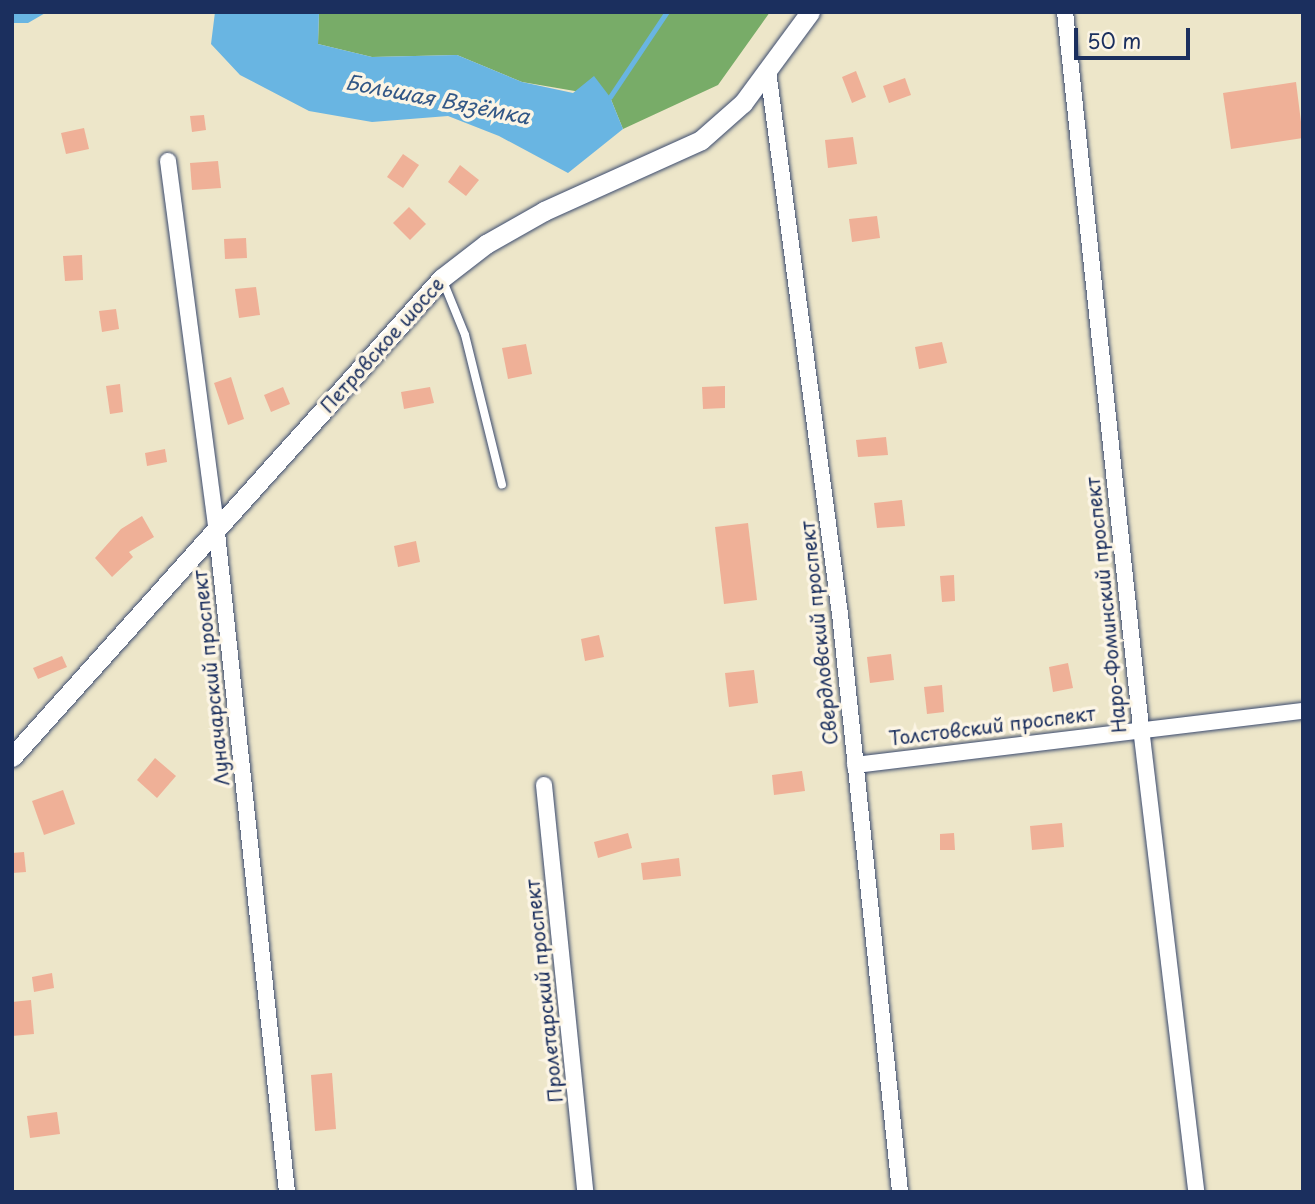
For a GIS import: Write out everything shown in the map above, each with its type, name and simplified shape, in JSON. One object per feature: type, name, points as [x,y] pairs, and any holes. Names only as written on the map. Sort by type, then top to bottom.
[{"type":"street","name":"Петровское шоссе","points":[[12,757],[217,533],[442,278],[486,244],[544,211],[701,140],[743,103],[810,12]]},
{"type":"street","name":"Наро-Фоминский проспект","points":[[1065,12],[1140,728],[1196,1192]]},
{"type":"street","name":"Свердловский проспект","points":[[768,71],[840,614],[900,1192]]},
{"type":"street","name":"Луначарский проспект","points":[[168,161],[217,533],[287,1192]]},
{"type":"street","name":"Толстовский проспект","points":[[855,765],[1140,728],[1303,711]]},
{"type":"street","name":"Пролетарский проспект","points":[[544,785],[585,1192]]},
{"type":"lane","points":[[442,278],[465,335],[502,485]]},
{"type":"green space","points":[[319,12],[770,12],[718,85],[623,129],[610,97],[522,82],[457,55],[372,57],[318,44]]},
{"type":"water","points":[[12,12],[47,12],[28,23],[12,23]]},
{"type":"water","points":[[215,12],[319,12],[318,44],[372,57],[457,55],[522,82],[573,93],[594,76],[610,97],[623,129],[568,173],[499,136],[448,116],[372,122],[309,111],[240,75],[211,44]]},
{"type":"building","points":[[856,71],[866,97],[852,103],[842,77]]},
{"type":"building","points":[[905,78],[911,95],[889,103],[883,86]]},
{"type":"building","points":[[1296,82],[1303,138],[1231,149],[1223,93]]},
{"type":"building","points":[[204,115],[206,130],[192,132],[190,116]]},
{"type":"building","points":[[84,128],[89,149],[66,154],[61,133]]},
{"type":"building","points":[[853,137],[857,164],[828,168],[825,140]]},
{"type":"building","points":[[403,154],[419,165],[403,188],[387,177]]},
{"type":"building","points":[[218,161],[221,188],[192,190],[190,163]]},
{"type":"building","points":[[460,165],[479,180],[466,196],[448,182]]},
{"type":"building","points":[[409,207],[426,224],[410,240],[393,223]]},
{"type":"building","points":[[877,216],[880,238],[852,242],[849,219]]},
{"type":"building","points":[[246,238],[247,258],[225,259],[224,239]]},
{"type":"building","points":[[82,255],[83,280],[65,281],[63,256]]},
{"type":"building","points":[[256,287],[260,315],[239,318],[235,289]]},
{"type":"building","points":[[116,309],[119,329],[102,332],[99,311]]},
{"type":"building","points":[[942,342],[947,363],[919,369],[915,347]]},
{"type":"building","points":[[526,344],[532,374],[508,379],[502,348]]},
{"type":"building","points":[[231,377],[244,419],[228,425],[214,383]]},
{"type":"building","points":[[120,384],[123,412],[110,414],[106,386]]},
{"type":"building","points":[[725,386],[725,408],[703,409],[702,387]]},
{"type":"building","points":[[283,387],[290,404],[271,412],[264,395]]},
{"type":"building","points":[[430,387],[434,403],[404,409],[401,392]]},
{"type":"building","points":[[886,437],[888,455],[858,457],[856,440]]},
{"type":"building","points":[[165,449],[167,462],[147,466],[145,453]]},
{"type":"building","points":[[902,500],[905,526],[877,528],[874,503]]},
{"type":"building","points":[[142,516],[154,537],[129,552],[133,557],[112,577],[95,558],[121,529]]},
{"type":"building","points":[[748,523],[757,600],[724,604],[715,527]]},
{"type":"building","points":[[416,541],[420,562],[398,567],[394,546]]},
{"type":"building","points":[[954,575],[955,601],[942,602],[940,576]]},
{"type":"building","points":[[599,635],[604,657],[585,661],[581,639]]},
{"type":"building","points":[[891,654],[894,680],[870,683],[867,657]]},
{"type":"building","points":[[62,656],[67,667],[38,679],[33,668]]},
{"type":"building","points":[[1068,663],[1073,688],[1053,692],[1049,667]]},
{"type":"building","points":[[754,670],[758,703],[729,707],[725,673]]},
{"type":"building","points":[[942,685],[944,712],[927,714],[924,687]]},
{"type":"building","points":[[155,758],[176,776],[157,798],[137,780]]},
{"type":"building","points":[[802,771],[805,791],[774,795],[772,775]]},
{"type":"building","points":[[63,790],[75,824],[44,835],[32,801]]},
{"type":"building","points":[[1062,823],[1064,847],[1032,850],[1030,826]]},
{"type":"building","points":[[628,833],[632,848],[598,858],[594,842]]},
{"type":"building","points":[[954,833],[955,850],[940,850],[940,834]]},
{"type":"building","points":[[24,852],[26,872],[12,873],[12,853]]},
{"type":"building","points":[[679,858],[681,876],[643,880],[641,863]]},
{"type":"building","points":[[52,973],[54,988],[34,992],[32,977]]},
{"type":"building","points":[[31,1000],[34,1034],[12,1036],[12,1002]]},
{"type":"building","points":[[332,1073],[336,1129],[315,1131],[311,1075]]},
{"type":"building","points":[[57,1112],[60,1134],[30,1138],[27,1116]]},
{"type":"waterway","name":"Большая Вязёмка","points":[[610,97],[667,12]]}]
